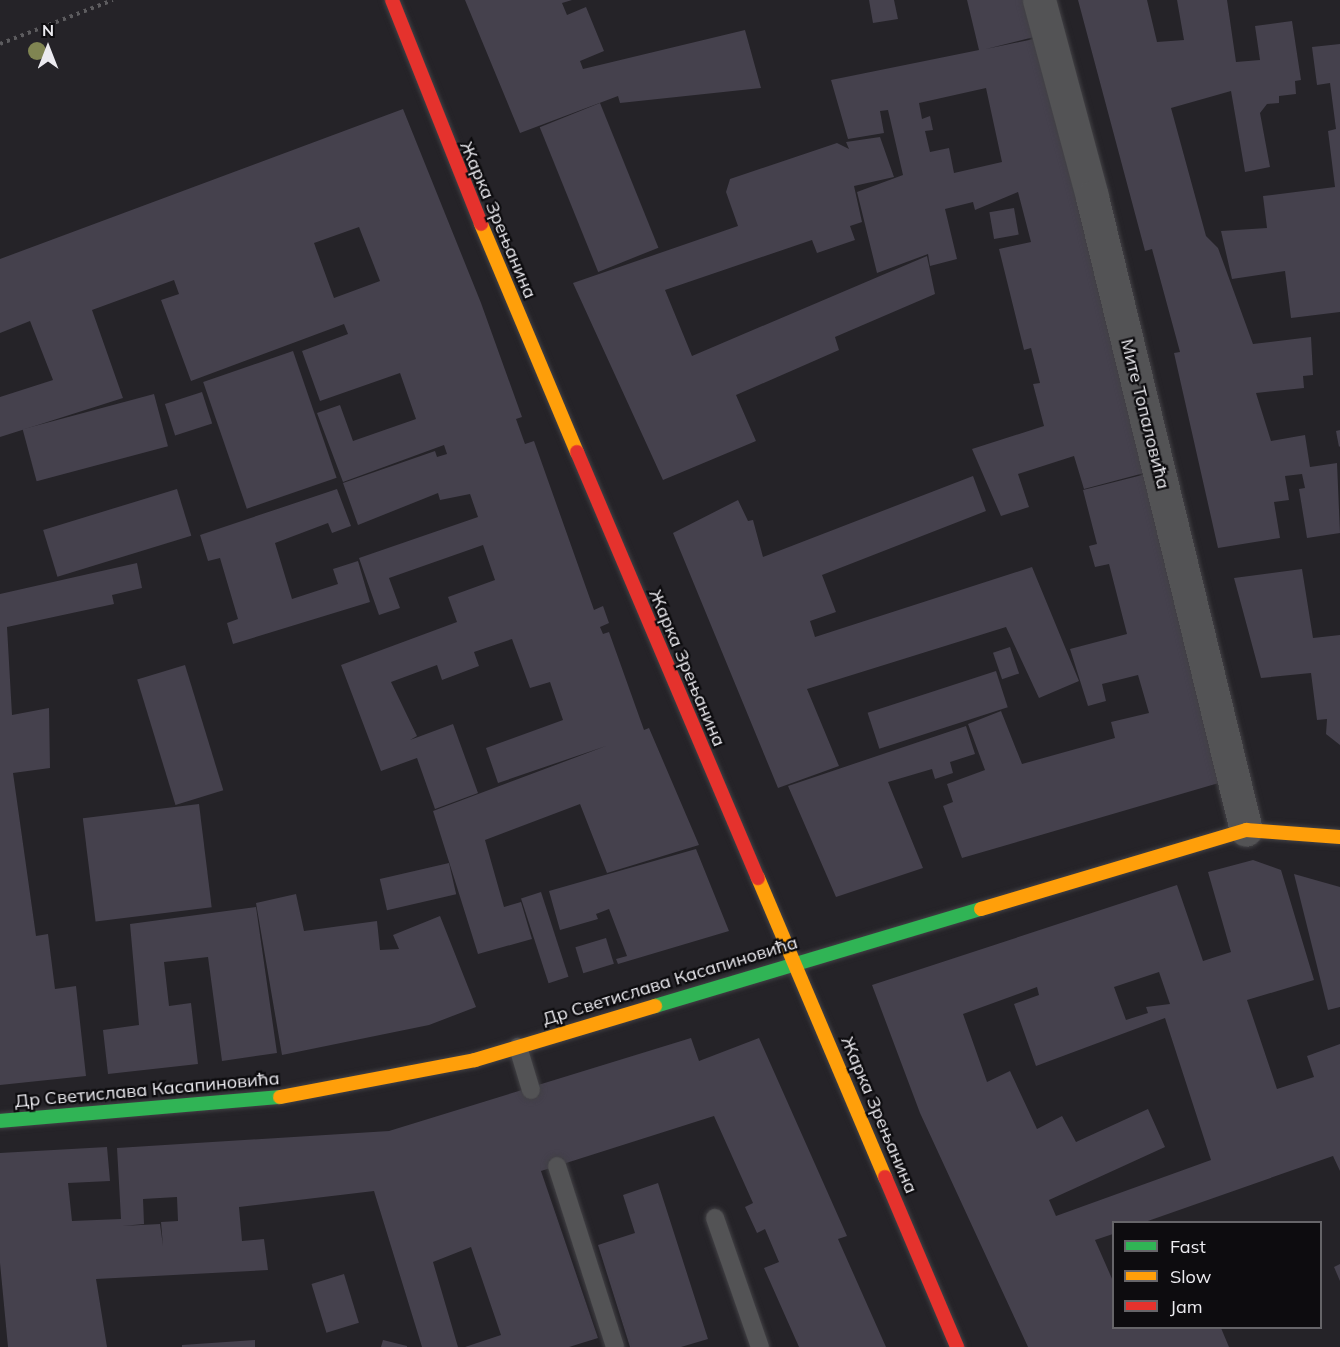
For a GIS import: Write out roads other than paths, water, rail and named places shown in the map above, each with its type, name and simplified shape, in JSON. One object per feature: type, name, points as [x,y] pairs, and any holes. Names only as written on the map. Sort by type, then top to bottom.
[{"type":"street","name":"Жарка Зрењанина","points":[[392,0],[446,143],[957,1347]]},
{"type":"street","name":"Мите Топаловића","points":[[1039,0],[1092,197],[1246,830]]},
{"type":"street","name":"Др Светислава Касапиновића","points":[[0,1121],[242,1103],[354,1086],[518,1047],[794,961],[1246,830],[1340,837]]},
{"type":"lane","points":[[518,1047],[531,1090]]},
{"type":"lane","points":[[557,1166],[615,1347]]},
{"type":"lane","points":[[715,1218],[760,1347]]}]
